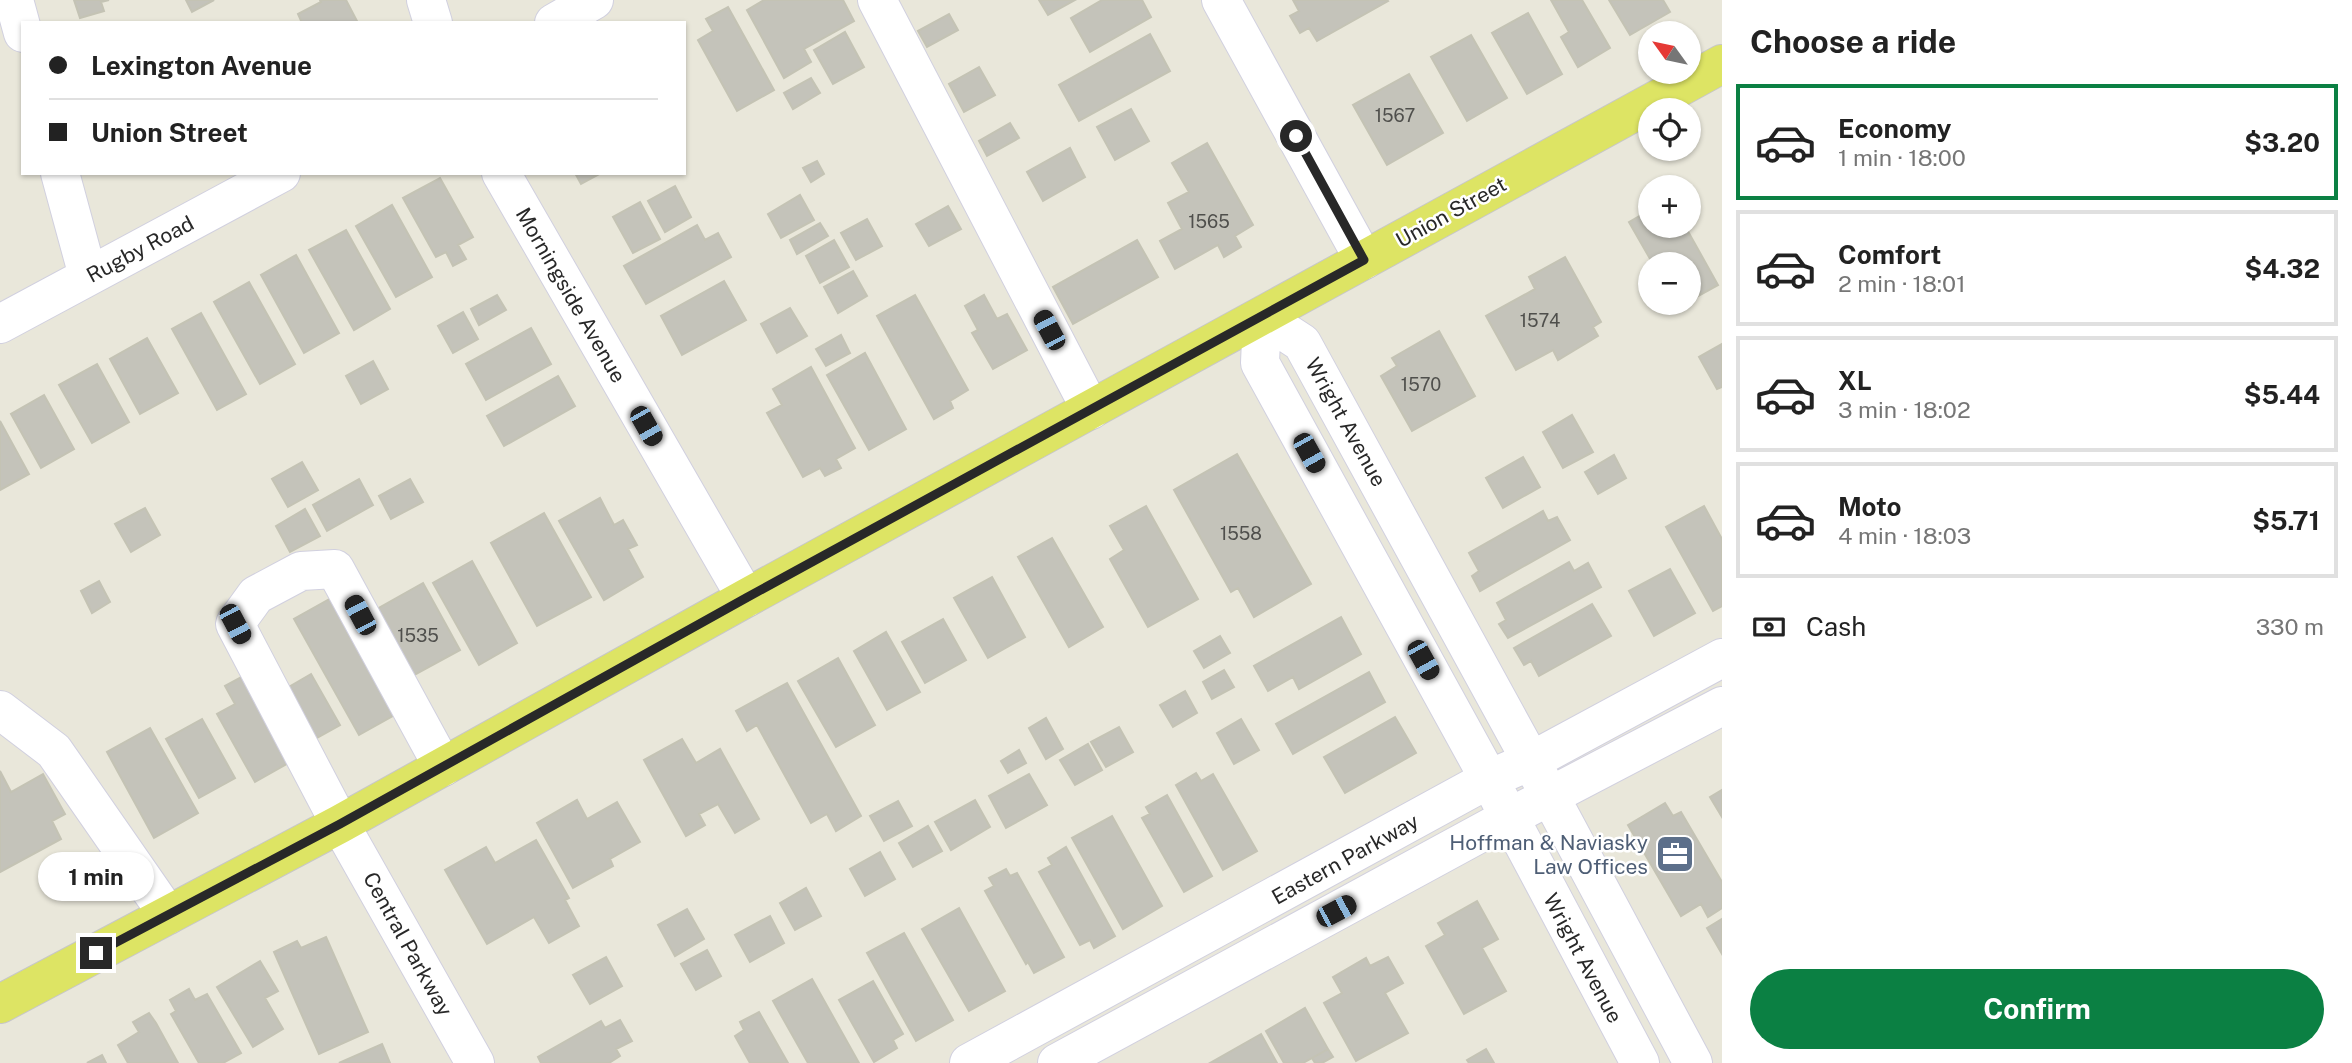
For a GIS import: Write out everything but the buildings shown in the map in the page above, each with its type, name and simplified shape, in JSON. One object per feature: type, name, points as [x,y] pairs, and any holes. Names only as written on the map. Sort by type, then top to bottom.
[{"type":"main road","name":"Union Street","points":[[0,1004],[340,824],[746,598],[1722,64]]},
{"type":"street","points":[[14,0],[21,26]]},
{"type":"street","points":[[426,0],[431,21]]},
{"type":"street","points":[[557,21],[594,0]]},
{"type":"street","points":[[877,0],[1091,410]]},
{"type":"street","points":[[1221,0],[1364,260]]},
{"type":"street","points":[[62,175],[88,276]]},
{"type":"street","name":"Rugby Road","points":[[0,324],[277,175]]},
{"type":"street","name":"Morningside Avenue","points":[[502,175],[746,598]]},
{"type":"street","name":"Wright Avenue","points":[[1262,317],[1302,343],[1693,1063]]},
{"type":"street","name":"Wright Avenue","points":[[1262,317],[1260,363],[1489,779],[1640,1063]]},
{"type":"street","points":[[1371,565],[1411,542]]},
{"type":"street","name":"Central Parkway","points":[[443,767],[335,569],[301,571],[256,595],[235,624],[340,824],[475,1063]]},
{"type":"street","name":"Eastern Parkway","points":[[969,1063],[1489,779],[1531,761],[1722,658]]},
{"type":"street","name":"Eastern Parkway","points":[[1066,1062],[1508,818],[1722,706]]},
{"type":"street","points":[[0,710],[54,751],[169,915]]},
{"type":"street","points":[[1044,1024],[1066,1062]]},
{"type":"place","name":"Hoffman & Naviasky Law Offices","points":[[1675,854]]},
{"type":"route","points":[[96,953],[340,824],[1364,260],[1296,136]]}]
